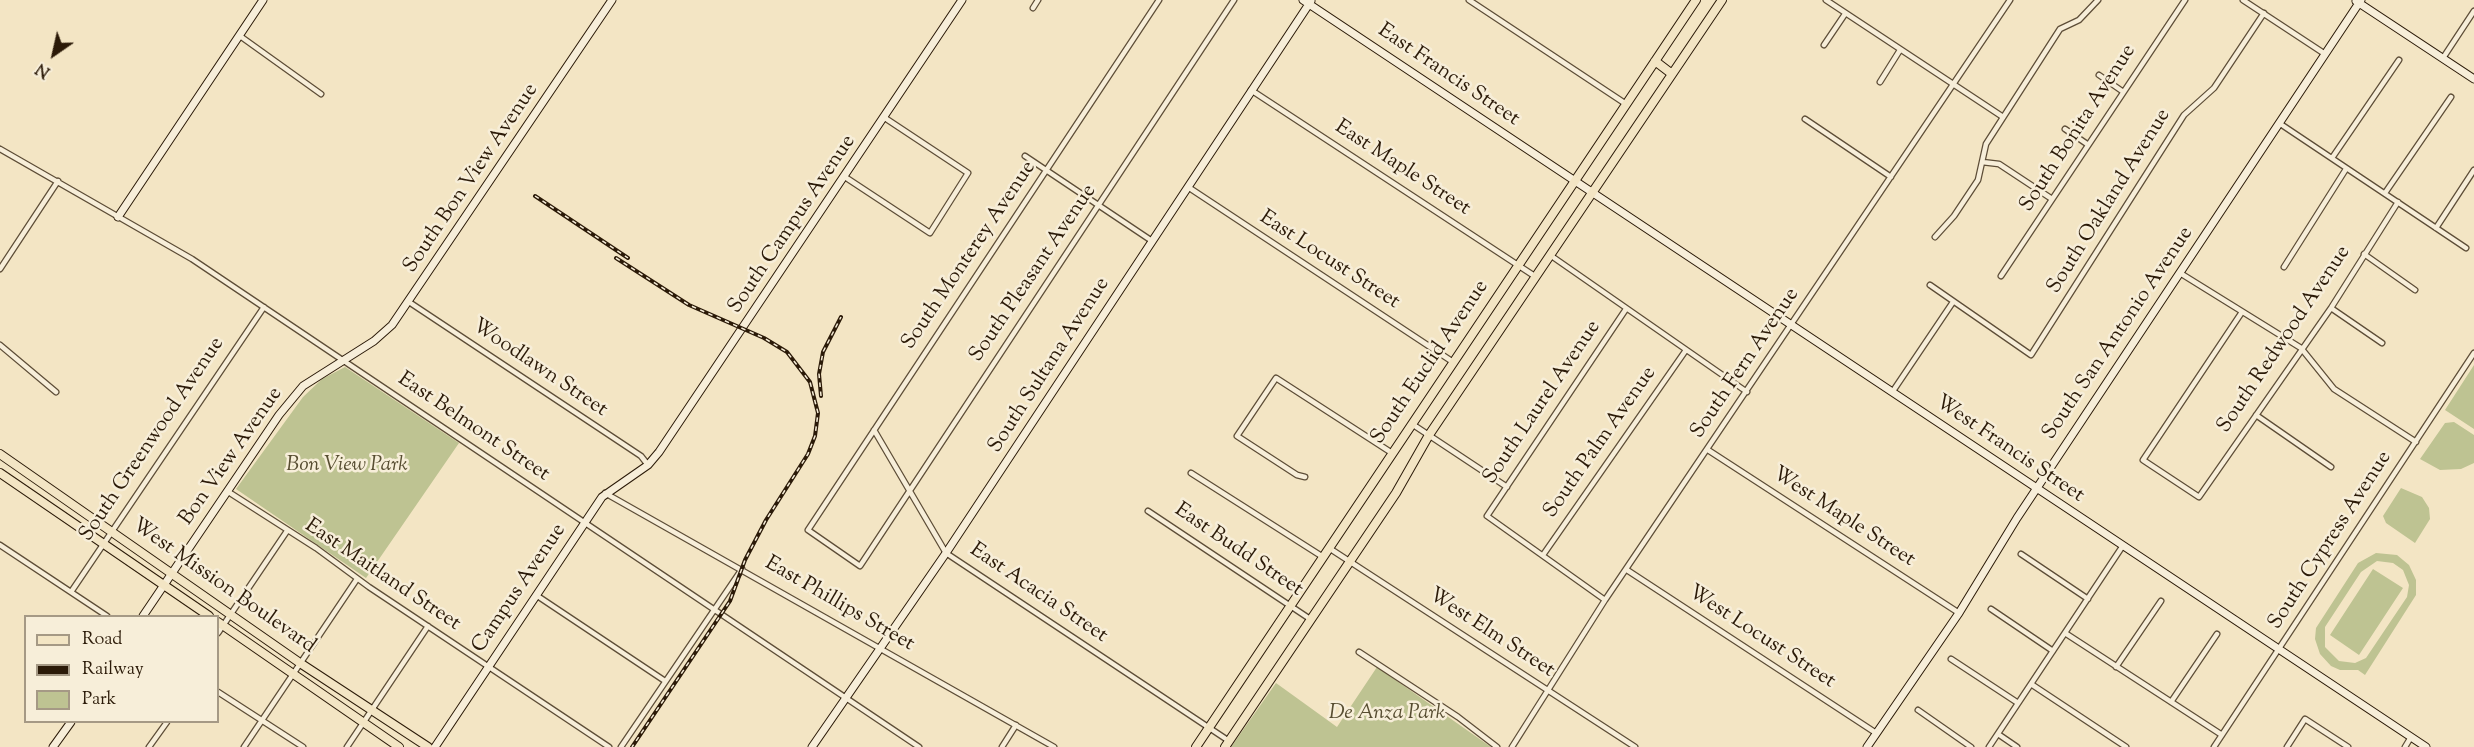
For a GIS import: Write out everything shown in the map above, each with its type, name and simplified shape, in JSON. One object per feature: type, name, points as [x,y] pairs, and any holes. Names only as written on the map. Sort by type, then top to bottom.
[{"type":"main road","name":"South Euclid Avenue","points":[[1196,747],[1696,0]]},
{"type":"main road","name":"South Euclid Avenue","points":[[1227,744],[1395,493],[1429,435],[1722,0]]},
{"type":"main road","points":[[1655,61],[1672,74]]},
{"type":"main road","name":"West Mission Boulevard","points":[[0,454],[300,663],[428,747]]},
{"type":"main road","points":[[0,473],[102,545],[207,615]]},
{"type":"main road","points":[[220,624],[399,747]]},
{"type":"street","points":[[118,217],[263,0]]},
{"type":"street","name":"South Bon View Avenue","points":[[343,360],[386,331],[410,302],[612,0]]},
{"type":"street","name":"South Campus Avenue","points":[[648,465],[885,118],[962,0]]},
{"type":"street","points":[[1033,8],[1038,0]]},
{"type":"street","name":"South Monterey Avenue","points":[[860,566],[808,530],[1159,0]]},
{"type":"street","name":"South Pleasant Avenue","points":[[860,566],[1234,0]]},
{"type":"street","points":[[1469,0],[1626,104]]},
{"type":"street","points":[[1826,0],[2003,117]]},
{"type":"street","name":"South Fern Avenue","points":[[1512,747],[1605,600],[2010,0]]},
{"type":"street","points":[[1935,237],[1954,216],[1978,180],[1986,144],[2060,29],[2079,20],[2098,0]]},
{"type":"street","name":"South Bonita Avenue","points":[[2001,276],[2122,91],[2185,0]]},
{"type":"street","points":[[2243,0],[2325,54]]},
{"type":"street","name":"South Sultana Avenue","points":[[812,747],[946,553],[1308,1]]},
{"type":"street","name":"East Francis Street","points":[[1308,1],[1574,180]]},
{"type":"street","points":[[2358,1],[2474,79]]},
{"type":"street","name":"South San Antonio Avenue","points":[[1867,747],[1959,613],[2037,488],[2358,1]]},
{"type":"street","points":[[2443,58],[2474,11]]},
{"type":"street","name":"South Oakland Avenue","points":[[1953,302],[2031,355],[2184,115],[2214,88],[2264,13]]},
{"type":"street","points":[[1824,45],[1845,14]]},
{"type":"street","points":[[240,36],[321,94]]},
{"type":"street","points":[[1880,82],[1900,50]]},
{"type":"street","points":[[2332,158],[2399,60]]},
{"type":"street","points":[[2099,75],[2122,91]]},
{"type":"street","name":"East Maple Street","points":[[1251,90],[1536,277]]},
{"type":"street","points":[[2385,193],[2451,97]]},
{"type":"street","points":[[845,177],[930,233],[968,174],[885,118]]},
{"type":"street","points":[[1805,119],[1891,177]]},
{"type":"street","points":[[2279,123],[2466,248]]},
{"type":"street","points":[[2065,129],[2087,144]]},
{"type":"street","name":"East Belmont Street","points":[[0,149],[192,259],[919,747]]},
{"type":"street","points":[[1024,156],[1152,241]]},
{"type":"street","points":[[1982,162],[1999,164],[2052,199]]},
{"type":"street","points":[[2284,267],[2346,169]]},
{"type":"street","points":[[2436,228],[2474,170]]},
{"type":"street","name":"West Francis Street","points":[[1574,180],[1793,324],[2278,651],[2426,747]]},
{"type":"street","points":[[0,269],[58,182]]},
{"type":"street","name":"East Locust Street","points":[[1187,187],[1453,362]]},
{"type":"street","name":"South Redwood Avenue","points":[[2242,312],[2143,460],[2199,497],[2331,308],[2398,202]]},
{"type":"street","points":[[2364,254],[2415,291]]},
{"type":"street","points":[[1550,255],[1747,392]]},
{"type":"street","points":[[2180,273],[2301,348],[2334,389],[2416,442]]},
{"type":"street","points":[[1893,391],[1953,302],[1930,285]]},
{"type":"street","name":"Woodlawn Street","points":[[410,302],[641,456],[648,465]]},
{"type":"street","name":"South Greenwood Avenue","points":[[71,592],[264,307]]},
{"type":"street","points":[[2331,308],[2382,343]]},
{"type":"street","name":"South Laurel Avenue","points":[[1544,555],[1487,516],[1626,309]]},
{"type":"street","points":[[0,345],[56,392]]},
{"type":"street","name":"South Palm Avenue","points":[[1544,555],[1686,350]]},
{"type":"street","name":"South Cypress Avenue","points":[[2214,747],[2474,353]]},
{"type":"street","name":"Bon View Avenue","points":[[143,615],[279,415],[303,386],[343,360]]},
{"type":"street","points":[[1305,477],[1297,475],[1237,436],[1276,378],[1392,453]]},
{"type":"street","points":[[2256,415],[2331,467]]},
{"type":"street","points":[[1412,424],[1507,487]]},
{"type":"street","name":"East Acacia Street","points":[[874,430],[946,553],[1209,727],[1227,744]]},
{"type":"street","name":"West Maple Street","points":[[1708,450],[1959,613]]},
{"type":"street","name":"Campus Avenue","points":[[435,747],[605,494],[648,465]]},
{"type":"street","points":[[1191,473],[1323,557]]},
{"type":"street","name":"East Maitland Street","points":[[227,491],[286,531],[316,548],[357,579],[609,747]]},
{"type":"street","name":"East Phillips Street","points":[[605,494],[742,569],[1054,747]]},
{"type":"street","name":"East Budd Street","points":[[1148,512],[1310,619]]},
{"type":"street","points":[[220,624],[230,614],[286,531]]},
{"type":"street","points":[[0,545],[106,615]]},
{"type":"street","points":[[1989,747],[2122,547]]},
{"type":"street","name":"West Elm Street","points":[[1329,548],[1635,747]]},
{"type":"street","points":[[2021,554],[2088,599]]},
{"type":"street","points":[[1544,555],[1605,600]]},
{"type":"street","points":[[621,747],[742,569]]},
{"type":"street","name":"West Locust Street","points":[[1627,570],[1876,733]]},
{"type":"street","points":[[244,747],[357,579]]},
{"type":"street","points":[[536,595],[665,681]]},
{"type":"street","points":[[2116,667],[2161,601]]},
{"type":"street","points":[[1991,609],[2053,651]]},
{"type":"street","points":[[347,747],[428,626]]},
{"type":"street","points":[[2065,633],[2222,735]]},
{"type":"street","points":[[2171,702],[2217,634]]},
{"type":"street","points":[[1359,652],[1458,717],[1497,747]]},
{"type":"street","points":[[1951,659],[2018,704]]},
{"type":"street","points":[[2031,684],[2126,747]]},
{"type":"street","points":[[219,693],[303,747]]},
{"type":"street","points":[[1918,710],[1971,747]]},
{"type":"street","points":[[2287,747],[2305,719],[2348,747]]},
{"type":"street","points":[[53,747],[70,723]]},
{"type":"street","points":[[149,747],[166,723]]},
{"type":"street","points":[[1002,747],[1016,725]]},
{"type":"street","points":[[1998,734],[2017,747]]},
{"type":"street","points":[[2405,747],[2411,737]]},
{"type":"green space","points":[[2474,365],[2474,429],[2445,410]]},
{"type":"green space","name":"Bon View Park","points":[[345,367],[459,443],[366,578],[236,489],[303,397],[322,379]]},
{"type":"green space","points":[[2454,422],[2474,435],[2474,463],[2461,469],[2440,470],[2420,459],[2445,423]]},
{"type":"green space","points":[[2401,488],[2422,497],[2429,508],[2430,519],[2415,543],[2386,523],[2383,516]]},
{"type":"green space","points":[[2376,553],[2397,555],[2409,565],[2416,580],[2416,595],[2365,675],[2358,670],[2340,670],[2331,666],[2320,654],[2315,639],[2316,628],[2358,563]],"holes":[[[2377,561],[2393,563],[2403,570],[2409,585],[2407,597],[2366,658],[2355,663],[2339,661],[2325,647],[2325,627],[2361,572]]]},
{"type":"green space","points":[[2373,569],[2403,588],[2359,655],[2330,635]]},
{"type":"green space","name":"De Anza Park","points":[[1377,667],[1491,747],[1231,747],[1276,683],[1337,727]]},
{"type":"railway","points":[[535,196],[628,258]]},
{"type":"railway","points":[[616,258],[689,305],[764,338],[787,352],[810,382],[818,413],[815,436],[808,454],[766,520],[745,560],[730,601],[632,747]]},
{"type":"railway","points":[[821,396],[819,374],[823,352],[841,317]]}]
